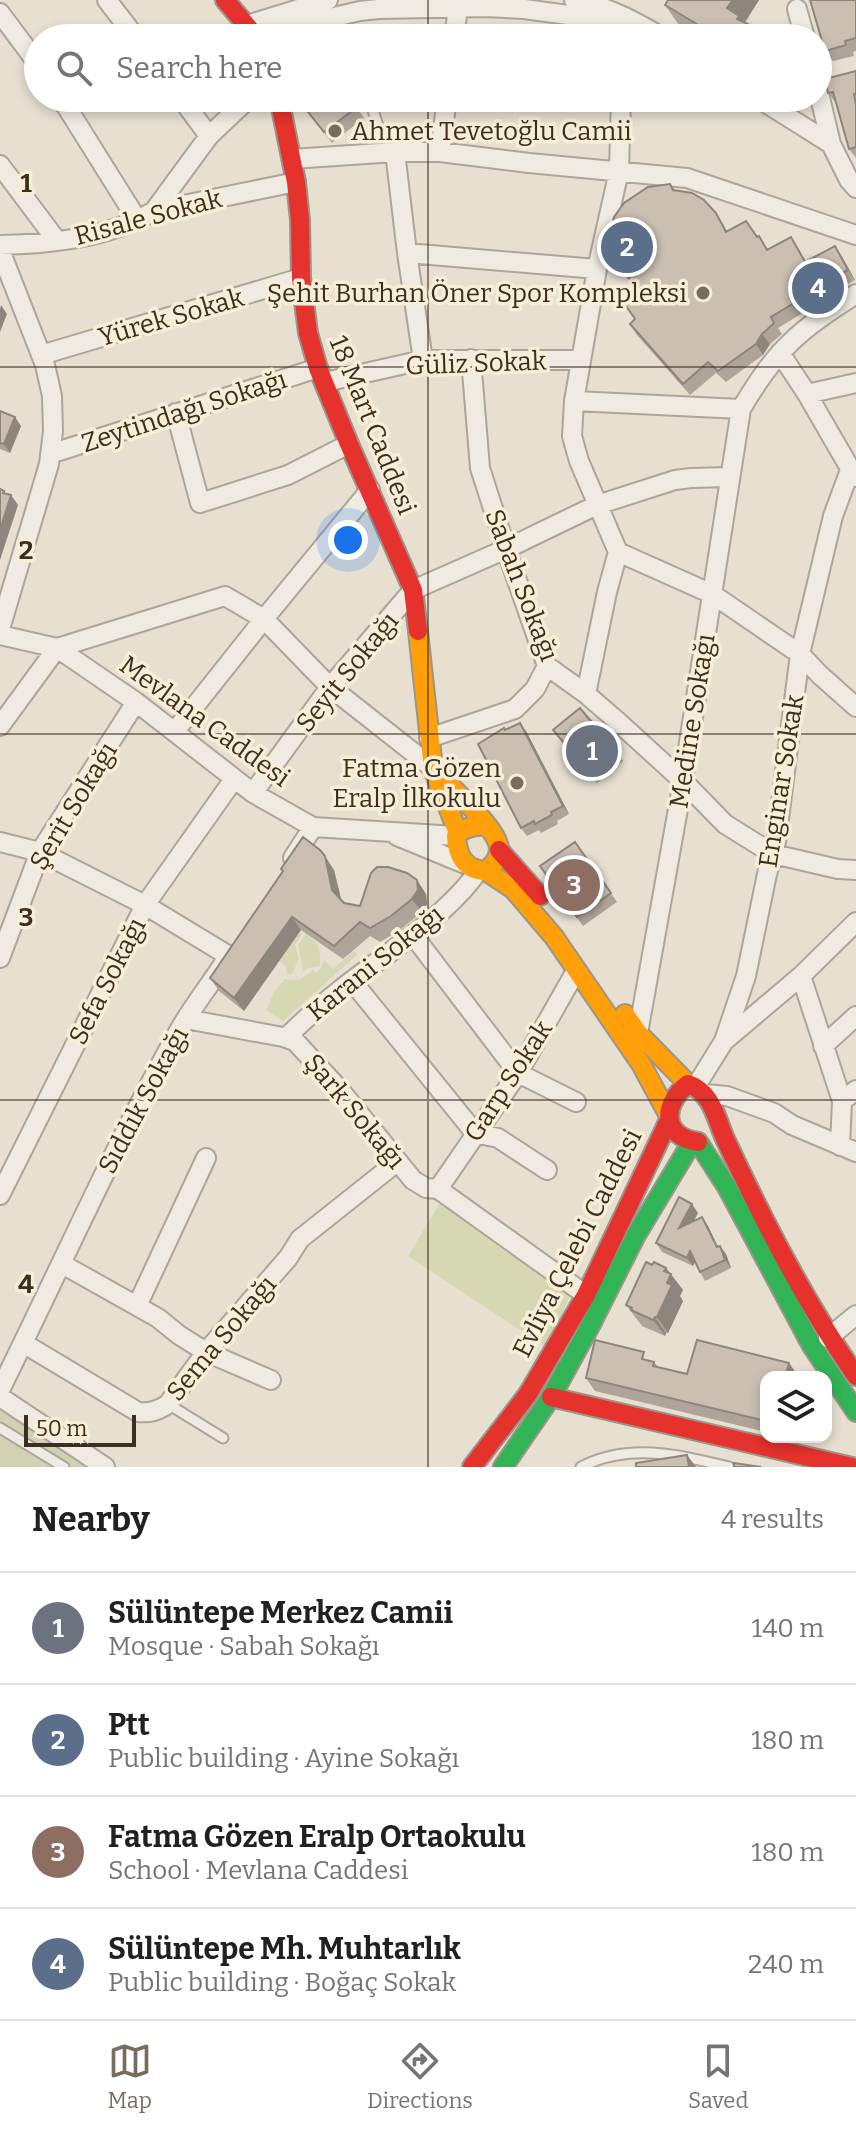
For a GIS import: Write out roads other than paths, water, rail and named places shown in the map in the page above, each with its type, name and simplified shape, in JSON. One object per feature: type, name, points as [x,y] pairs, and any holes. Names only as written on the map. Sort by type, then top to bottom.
[{"type":"street","points":[[107,0],[125,24]]},
{"type":"street","points":[[225,0],[245,24]]},
{"type":"street","points":[[276,24],[328,0]]},
{"type":"street","points":[[574,0],[594,4],[638,24]]},
{"type":"street","points":[[616,0],[625,17],[625,24]]},
{"type":"street","points":[[300,24],[360,11],[458,4],[583,17],[625,17]]},
{"type":"street","points":[[456,24],[458,4]]},
{"type":"street","points":[[797,9],[801,24]]},
{"type":"street","points":[[0,13],[24,45]]},
{"type":"street","points":[[71,112],[146,216],[209,136],[234,112]]},
{"type":"street","points":[[191,112],[209,136]]},
{"type":"street","name":"18 Mart Caddesi","points":[[282,112],[296,182],[301,278],[308,333],[349,444],[413,590],[433,768],[457,834]]},
{"type":"street","points":[[440,152],[445,112]]},
{"type":"street","points":[[586,694],[618,552],[579,461],[572,436],[574,401],[597,269],[619,171],[621,112]]},
{"type":"street","points":[[780,112],[831,144]]},
{"type":"street","points":[[826,112],[831,144],[855,186]]},
{"type":"street","points":[[395,152],[423,360]]},
{"type":"street","points":[[292,159],[440,152],[687,178],[856,235]]},
{"type":"street","points":[[0,165],[57,241]]},
{"type":"street","name":"Risale Sokak","points":[[0,247],[92,235],[146,216],[296,182]]},
{"type":"street","points":[[0,247],[41,355],[52,396],[53,431],[50,454],[0,629]]},
{"type":"street","points":[[407,253],[597,269]]},
{"type":"street","name":"Yürek Sokak","points":[[41,355],[301,278]]},
{"type":"street","points":[[574,401],[741,409],[780,353],[813,323],[856,294]]},
{"type":"street","points":[[780,353],[853,474]]},
{"type":"street","name":"Sabah Sokağı","points":[[471,359],[480,468],[547,666],[586,694],[683,781],[725,824],[773,854],[838,869],[856,870]]},
{"type":"street","name":"Güliz Sokak","points":[[322,375],[423,360],[581,360]]},
{"type":"street","name":"Zeytindağı Sokağı","points":[[50,454],[176,413],[322,375]]},
{"type":"street","points":[[807,394],[856,383]]},
{"type":"street","name":"Medine Sokağı","points":[[638,1033],[683,781],[741,409]]},
{"type":"street","points":[[176,413],[200,503],[288,475],[349,444]]},
{"type":"street","name":"Enginar Sokak","points":[[697,1088],[724,1041],[746,976],[773,854],[800,654],[833,516],[853,474]]},
{"type":"street","points":[[413,590],[597,505],[675,480],[729,477]]},
{"type":"street","points":[[175,731],[370,490]]},
{"type":"street","points":[[618,552],[712,594],[800,654],[856,707]]},
{"type":"street","name":"Seyit Sokağı","points":[[253,793],[330,687],[413,590]]},
{"type":"street","points":[[0,726],[57,648],[225,596],[264,619],[330,687],[433,768],[486,826],[496,837],[499,850],[496,861],[475,869],[457,849],[457,834],[470,827],[486,826]]},
{"type":"street","name":"Mevlana Caddesi","points":[[0,635],[57,648],[136,702],[253,793],[313,827],[457,834]]},
{"type":"street","points":[[429,738],[515,709],[535,689],[547,666]]},
{"type":"street","name":"Şerit Sokağı","points":[[0,958],[40,852],[136,702]]},
{"type":"street","name":"Sefa Sokağı","points":[[0,1195],[145,905],[234,779]]},
{"type":"street","points":[[279,878],[313,827]]},
{"type":"street","name":"Mevlana Caddesi","points":[[384,830],[513,889],[554,937],[641,1064],[669,1117]]},
{"type":"street","points":[[0,842],[40,852],[145,905]]},
{"type":"street","points":[[499,850],[536,890],[638,1033],[697,1088],[716,1117],[802,1293],[828,1338],[856,1376]]},
{"type":"street","name":"Karani Sokağı","points":[[286,1038],[308,1016],[413,935],[465,890],[475,869]]},
{"type":"street","name":"Sıddık Sokağı","points":[[0,1390],[91,1198],[186,1019],[233,950],[145,905]]},
{"type":"street","points":[[724,1041],[801,976],[856,922]]},
{"type":"street","points":[[413,935],[518,1073],[576,1102]]},
{"type":"street","name":"Garp Sokak","points":[[438,1189],[518,1073],[576,971]]},
{"type":"street","points":[[801,976],[823,1046],[849,1096],[848,1149],[792,1125],[774,1113],[697,1088],[682,1088],[673,1099],[669,1117],[678,1134],[695,1142],[727,1187],[812,1346],[856,1412]]},
{"type":"street","points":[[352,981],[475,1133],[498,1138],[547,1170]]},
{"type":"street","points":[[823,1046],[856,1016]]},
{"type":"street","name":"Şark Sokağı","points":[[186,1019],[295,1041],[340,1090],[413,1180],[426,1188],[438,1189],[586,1295]]},
{"type":"street","points":[[695,1142],[716,1117],[737,1111],[781,1125],[792,1125]]},
{"type":"street","name":"Evliya Çelebi Caddesi","points":[[472,1467],[528,1394],[586,1295],[669,1117]]},
{"type":"street","name":"Evliya Çelebi Caddesi","points":[[503,1467],[551,1397],[636,1235],[695,1142]]},
{"type":"street","points":[[137,1306],[206,1158]]},
{"type":"street","name":"Sema Sokağı","points":[[23,1343],[138,1412],[160,1410],[288,1258],[300,1239],[397,1162]]},
{"type":"street","points":[[62,1264],[158,1318],[206,1352],[271,1380]]},
{"type":"street","points":[[828,1338],[856,1315]]},
{"type":"street","points":[[0,1397],[105,1467]]},
{"type":"street","points":[[551,1397],[850,1466],[856,1455]]},
{"type":"lane","points":[[374,112],[380,132]]},
{"type":"lane","points":[[168,1404],[223,1438]]},
{"type":"lane","points":[[0,1428],[64,1467]]},
{"type":"lane","points":[[581,1467],[615,1455],[650,1452],[729,1467]]},
{"type":"place","name":"Ahmet Tevetoğlu Camii","points":[[335,131]]},
{"type":"place","name":"Ptt","points":[[627,247]]},
{"type":"place","name":"Sülüntepe Mh. Muhtarlık","points":[[818,288]]},
{"type":"place","name":"Şehit Burhan Öner Spor Kompleksi","points":[[703,293]]},
{"type":"place","name":"Sülüntepe Merkez Camii","points":[[592,751]]},
{"type":"place","name":"Fatma Gözen Eralp İlkokulu","points":[[517,783]]},
{"type":"place","name":"Fatma Gözen Eralp Ortaokulu","points":[[574,885]]}]
